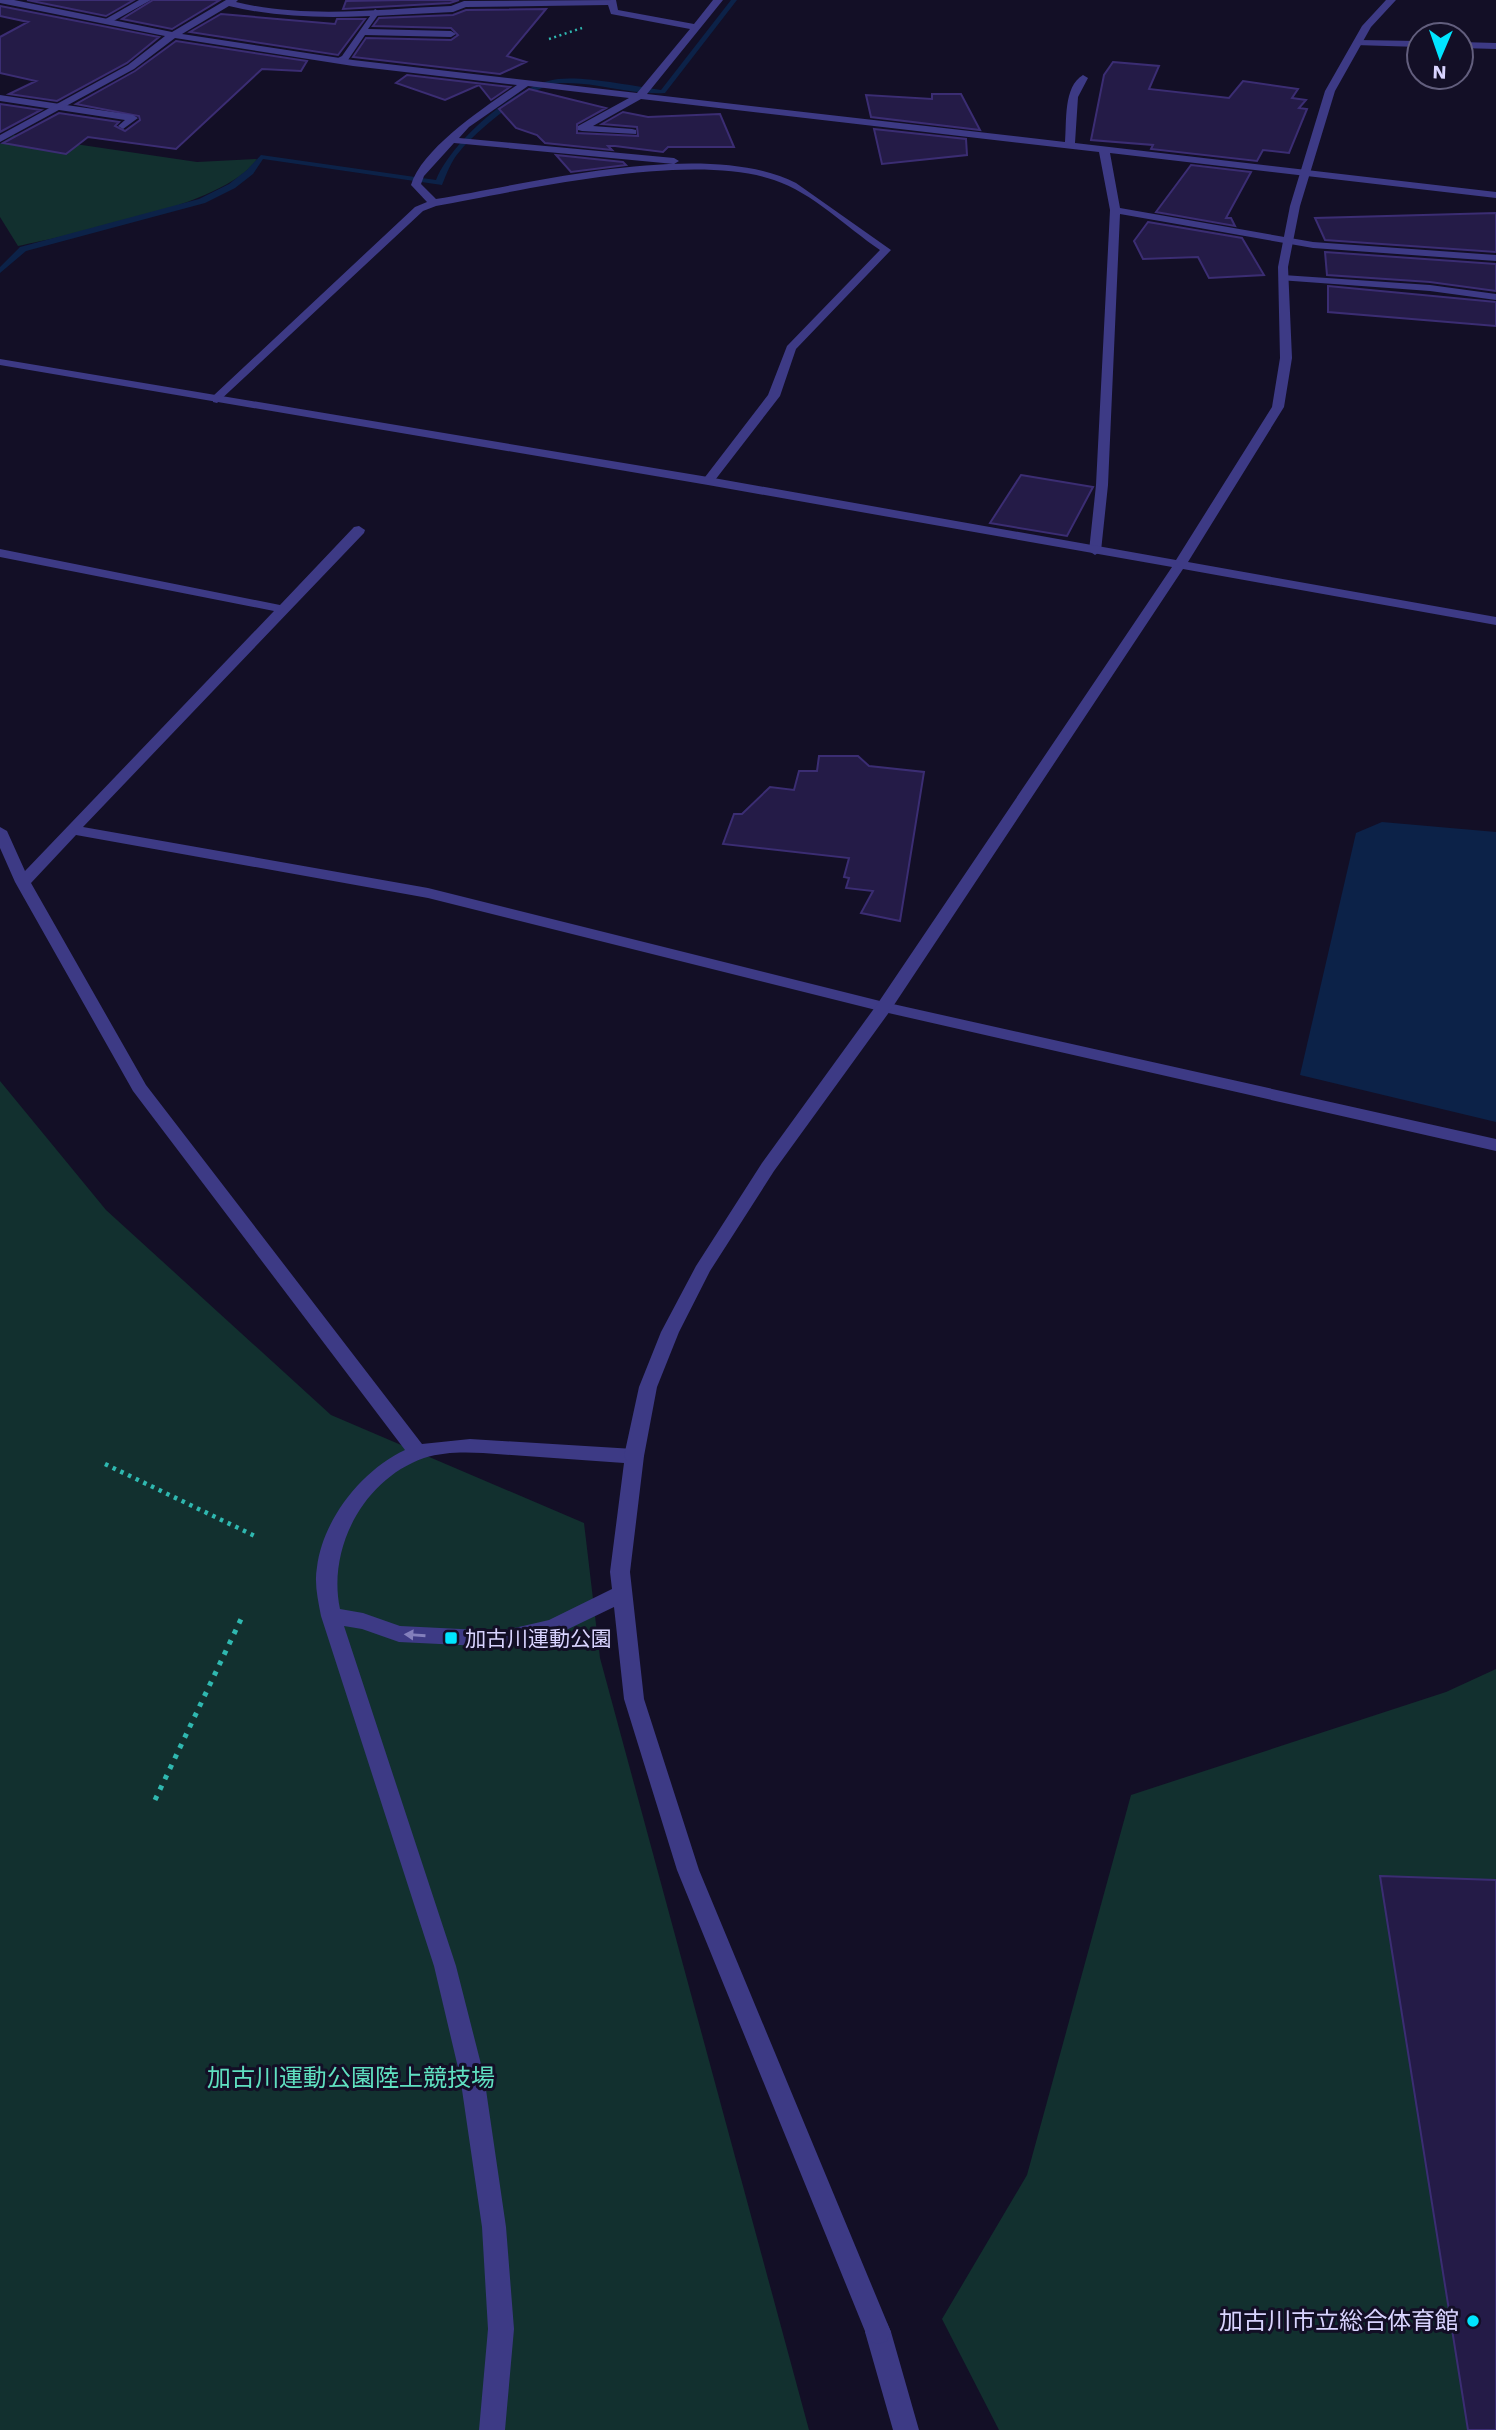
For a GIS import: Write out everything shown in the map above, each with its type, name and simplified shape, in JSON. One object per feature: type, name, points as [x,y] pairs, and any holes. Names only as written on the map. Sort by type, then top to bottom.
[{"type":"street","points":[[0,0],[173,35],[339,61],[1496,195]]},
{"type":"street","points":[[107,21],[146,0]]},
{"type":"street","points":[[632,132],[582,128],[640,96],[718,0]]},
{"type":"street","points":[[906,2430],[878,2333],[688,1870],[634,1699],[620,1572],[634,1457],[648,1387],[670,1332],[702,1270],[768,1167],[884,1007],[1179,566],[1278,407],[1286,358],[1283,278],[1288,241],[1304,173],[1331,91],[1367,26],[1391,0]]},
{"type":"street","points":[[0,139],[131,67],[173,35],[230,1],[255,10],[375,12],[453,9],[464,4],[611,1],[614,12],[695,27]]},
{"type":"street","points":[[339,61],[345,58],[375,12]]},
{"type":"street","points":[[363,33],[451,34]]},
{"type":"street","points":[[1358,43],[1405,44]]},
{"type":"street","points":[[1475,45],[1496,46]]},
{"type":"street","points":[[1070,146],[1073,96],[1083,78]]},
{"type":"street","points":[[434,202],[417,180],[465,125],[526,84]]},
{"type":"street","points":[[0,98],[133,118],[123,126]]},
{"type":"street","points":[[451,141],[676,161],[682,168]]},
{"type":"street","points":[[1095,551],[1102,485],[1115,210],[1104,150]]},
{"type":"street","points":[[217,399],[419,209],[434,202],[682,168],[711,167],[778,178],[886,250],[791,348],[774,396],[708,481]]},
{"type":"street","points":[[1115,210],[1288,241],[1496,258]]},
{"type":"street","points":[[1283,278],[1419,287],[1496,297]]},
{"type":"street","points":[[0,362],[708,481],[1496,621]]},
{"type":"street","points":[[23,882],[359,530]]},
{"type":"street","points":[[0,553],[283,609]]},
{"type":"street","points":[[73,830],[428,893],[884,1007],[1496,1145]]},
{"type":"street","points":[[0,831],[23,882],[139,1087],[418,1452]]},
{"type":"street","points":[[492,2430],[501,2329],[494,2227],[472,2076],[445,1966],[331,1616],[324,1579],[327,1559],[346,1514],[375,1480],[418,1452],[454,1445],[634,1457]]},
{"type":"street","points":[[331,1616],[363,1621],[399,1634],[501,1639],[553,1627],[621,1594]]},
{"type":"path","points":[[106,1464],[257,1537]]},
{"type":"path","points":[[155,1800],[242,1618]]},
{"type":"green space","points":[[14,135],[197,162],[257,159],[240,175],[183,204],[110,225],[18,246],[0,217],[0,144]]},
{"type":"green space","name":"加古川運動公園陸上競技場","points":[[0,1081],[106,1210],[331,1415],[584,1523],[600,1658],[809,2430],[0,2430]]},
{"type":"green space","name":"加古川市立総合体育館","points":[[1496,1669],[1496,2430],[999,2430],[942,2319],[1027,2175],[1131,1795],[1446,1692]]},
{"type":"water","points":[[1382,822],[1496,832],[1496,1122],[1300,1075],[1356,833]]},
{"type":"building","points":[[27,0],[134,0],[106,16]]},
{"type":"building","points":[[153,0],[220,0],[172,29],[122,19]]},
{"type":"building","points":[[459,0],[450,3],[343,9],[346,1]]},
{"type":"building","points":[[0,6],[159,37],[127,63],[57,101],[9,94],[36,81],[0,73],[0,37],[28,22],[0,16]]},
{"type":"building","points":[[546,9],[507,56],[526,62],[500,74],[353,57],[366,38],[451,40],[458,35],[451,28],[373,26],[379,18],[453,15],[466,10]]},
{"type":"building","points":[[221,14],[335,24],[337,19],[365,19],[338,55],[190,32]]},
{"type":"building","points":[[176,41],[307,61],[301,71],[262,69],[176,149],[88,137],[66,154],[3,143],[59,113],[119,122],[115,126],[125,131],[140,120],[139,116],[76,104],[135,71]]},
{"type":"building","points":[[1113,62],[1159,66],[1149,89],[1229,98],[1243,81],[1298,89],[1292,98],[1306,100],[1299,108],[1307,109],[1289,153],[1263,150],[1257,161],[1151,149],[1153,145],[1091,140],[1104,75]]},
{"type":"building","points":[[407,75],[510,87],[491,100],[479,85],[445,100],[396,83]]},
{"type":"building","points":[[529,89],[606,108],[577,124],[577,133],[638,136],[637,127],[602,124],[623,112],[648,117],[720,114],[734,147],[668,147],[663,152],[615,146],[608,146],[612,150],[545,143],[537,135],[516,128],[499,109]]},
{"type":"building","points":[[932,94],[961,94],[980,130],[871,117],[866,95],[932,99]]},
{"type":"building","points":[[0,104],[41,110],[0,132]]},
{"type":"building","points":[[874,129],[966,139],[967,155],[882,164]]},
{"type":"building","points":[[556,155],[623,162],[626,165],[571,172]]},
{"type":"building","points":[[1191,165],[1251,172],[1226,218],[1231,218],[1235,226],[1156,212]]},
{"type":"building","points":[[1496,213],[1496,252],[1325,240],[1315,218]]},
{"type":"building","points":[[1148,222],[1242,238],[1264,275],[1209,278],[1198,257],[1143,259],[1134,241]]},
{"type":"building","points":[[1325,252],[1496,264],[1496,291],[1430,282],[1327,275]]},
{"type":"building","points":[[1328,286],[1496,302],[1496,326],[1328,312]]},
{"type":"building","points":[[1021,475],[1093,487],[1067,536],[990,523]]},
{"type":"building","points":[[819,756],[858,756],[869,766],[924,772],[900,921],[861,913],[873,891],[846,888],[849,878],[844,877],[849,858],[723,844],[734,814],[742,814],[770,787],[794,790],[799,771],[817,771]]},
{"type":"building","points":[[1380,1876],[1496,1880],[1496,2430],[1468,2430]]},
{"type":"waterway","points":[[0,271],[23,249],[202,201],[232,186],[250,172],[261,157],[439,183],[445,167],[470,136],[504,108],[540,87],[562,81],[663,92],[734,0]]},
{"type":"place","name":"加古川運動公園","points":[[451,1638]]},
{"type":"place","name":"加古川市立総合体育館","points":[[1473,2321]]}]
